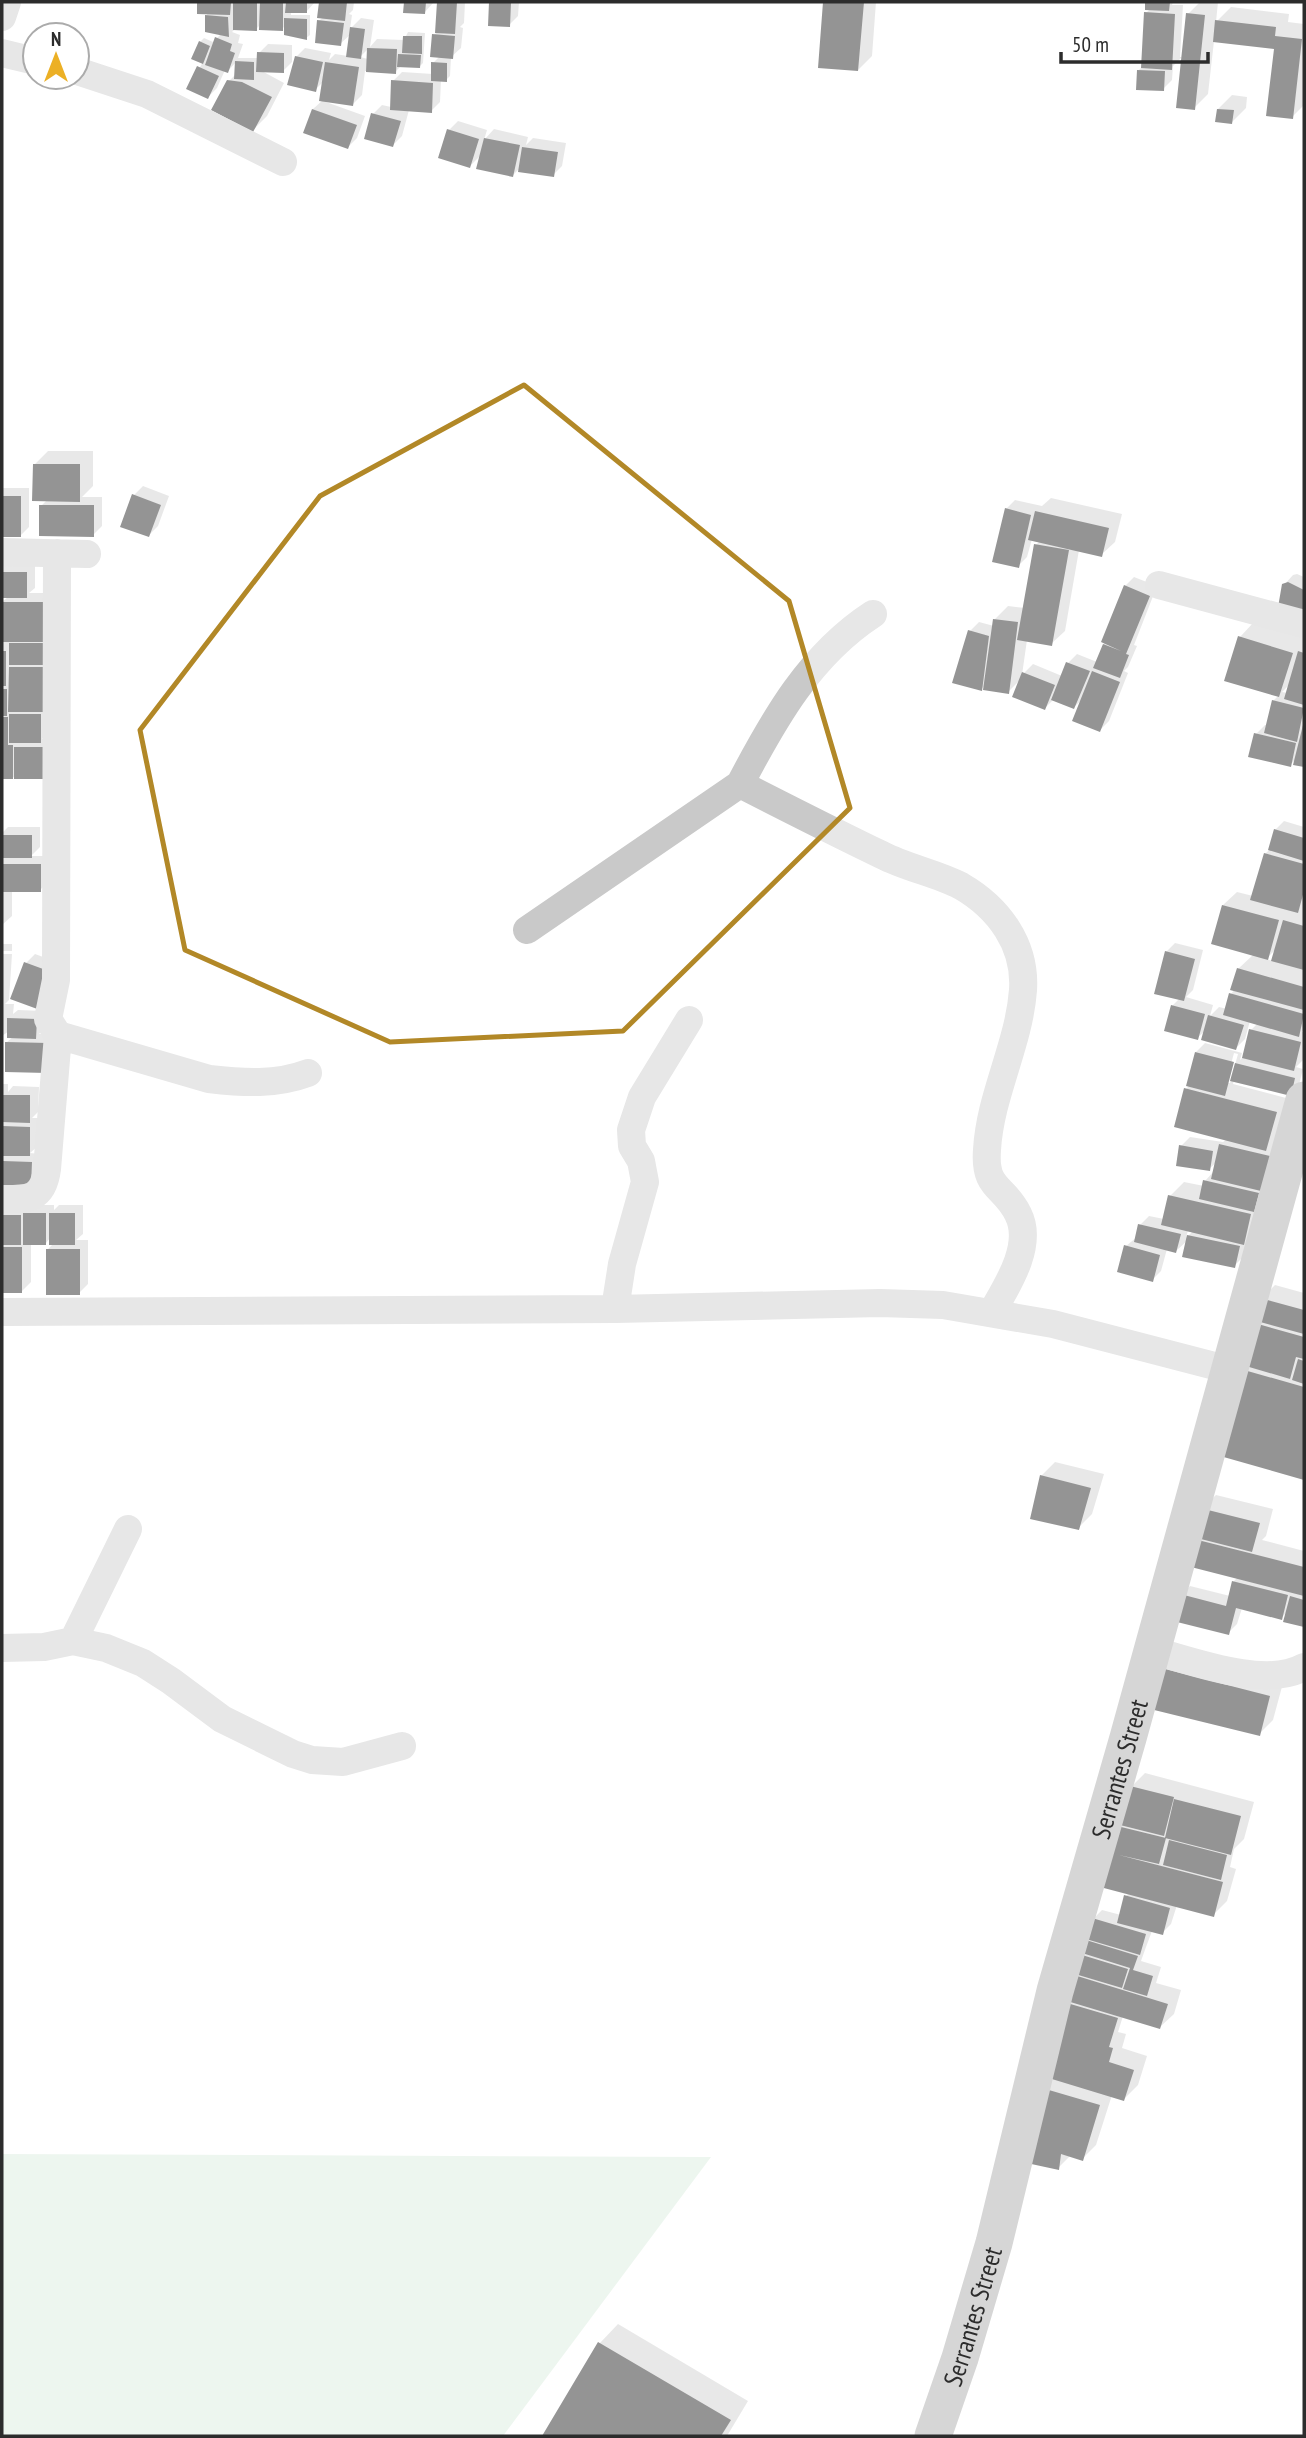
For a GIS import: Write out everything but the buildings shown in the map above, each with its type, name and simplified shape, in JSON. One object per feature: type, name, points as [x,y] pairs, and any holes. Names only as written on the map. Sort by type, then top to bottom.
[{"type":"main road","name":"Serrantes Street","points":[[933,2436],[960,2358],[994,2243],[1055,1991],[1304,1100]]},
{"type":"street","points":[[2,17],[7,2]]},
{"type":"street","points":[[2,53],[21,58]]},
{"type":"street","points":[[91,75],[148,93],[283,162]]},
{"type":"street","points":[[2,552],[87,554]]},
{"type":"street","points":[[2,1199],[31,1197],[43,1187],[46,1178],[58,1035],[48,1019],[56,980],[57,553]]},
{"type":"street","points":[[1159,585],[1304,624]]},
{"type":"street","points":[[527,930],[740,784],[767,732],[810,671],[849,629],[873,614]]},
{"type":"street","points":[[740,784],[886,858],[962,887],[993,911],[1020,951],[1023,989],[1019,1017],[990,1128],[986,1162],[991,1181],[1019,1214],[1021,1249],[1014,1272],[992,1312]]},
{"type":"street","points":[[615,1309],[622,1264],[645,1182],[642,1161],[632,1146],[631,1130],[642,1097],[689,1020]]},
{"type":"street","points":[[58,1035],[209,1079],[278,1082],[308,1073]]},
{"type":"street","points":[[2,1312],[615,1309],[880,1303],[992,1312],[1053,1324],[1230,1370]]},
{"type":"street","points":[[73,1641],[128,1529]]},
{"type":"street","points":[[2,1648],[44,1647],[73,1641],[106,1648],[136,1660],[164,1676],[222,1719],[293,1754],[320,1761],[343,1762],[402,1745]]},
{"type":"street","points":[[1151,1650],[1247,1674],[1295,1672],[1304,1667]]},
{"type":"highlighted area","points":[[524,385],[789,601],[850,808],[623,1031],[390,1042],[185,950],[140,730],[320,496]]},
{"type":"green space","points":[[2,2154],[711,2157],[503,2436],[2,2436]]}]
